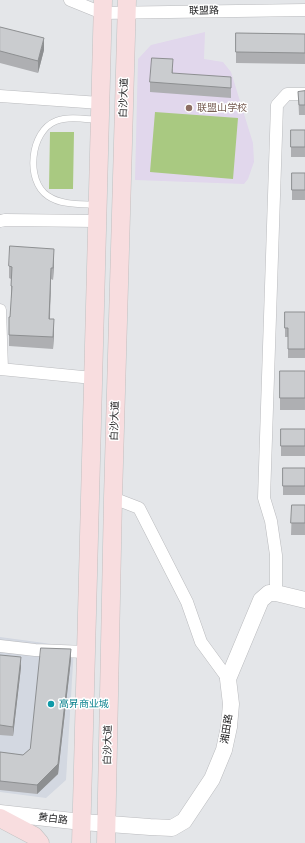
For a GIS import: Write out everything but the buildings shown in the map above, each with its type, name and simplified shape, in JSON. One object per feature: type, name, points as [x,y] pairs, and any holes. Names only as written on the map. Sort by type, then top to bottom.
[{"type":"main road","points":[[81,843],[103,6]]},
{"type":"main road","name":"白沙大道","points":[[106,843],[113,498],[127,6]]},
{"type":"main road","points":[[0,818],[34,836],[40,843]]},
{"type":"street","points":[[70,0],[103,6]]},
{"type":"street","name":"联盟路","points":[[103,6],[305,10]]},
{"type":"street","points":[[305,94],[287,94],[277,106],[264,498],[271,522],[276,555],[276,593],[305,600]]},
{"type":"street","points":[[0,96],[100,111]]},
{"type":"street","points":[[0,221],[97,213]]},
{"type":"street","points":[[0,310],[1,369],[93,378]]},
{"type":"street","points":[[113,498],[139,508],[187,602],[201,642],[228,679]]},
{"type":"street","name":"湘田路","points":[[106,824],[172,828],[184,821],[212,779],[224,750],[229,728],[231,704],[228,679],[261,600],[269,593],[276,593]]},
{"type":"street","points":[[0,646],[35,650],[86,652]]},
{"type":"street","name":"黄白路","points":[[0,813],[106,824]]},
{"type":"lane","points":[[97,213],[58,202],[40,189],[36,181],[34,157],[39,135],[45,127],[56,120],[100,111]]},
{"type":"shaded area","name":"联盟山学校","points":[[205,32],[204,59],[223,62],[231,72],[253,143],[254,162],[248,179],[244,184],[135,180],[138,59],[151,45]]},
{"type":"shaded area","points":[[0,637],[74,647],[66,780],[46,798],[0,792]]},
{"type":"green space","points":[[155,112],[238,118],[233,179],[150,172]]},
{"type":"green space","points":[[50,132],[74,132],[73,189],[49,189]]},
{"type":"place","name":"联盟山学校","points":[[189,108]]},
{"type":"place","name":"高昇商业城","points":[[51,704]]}]
